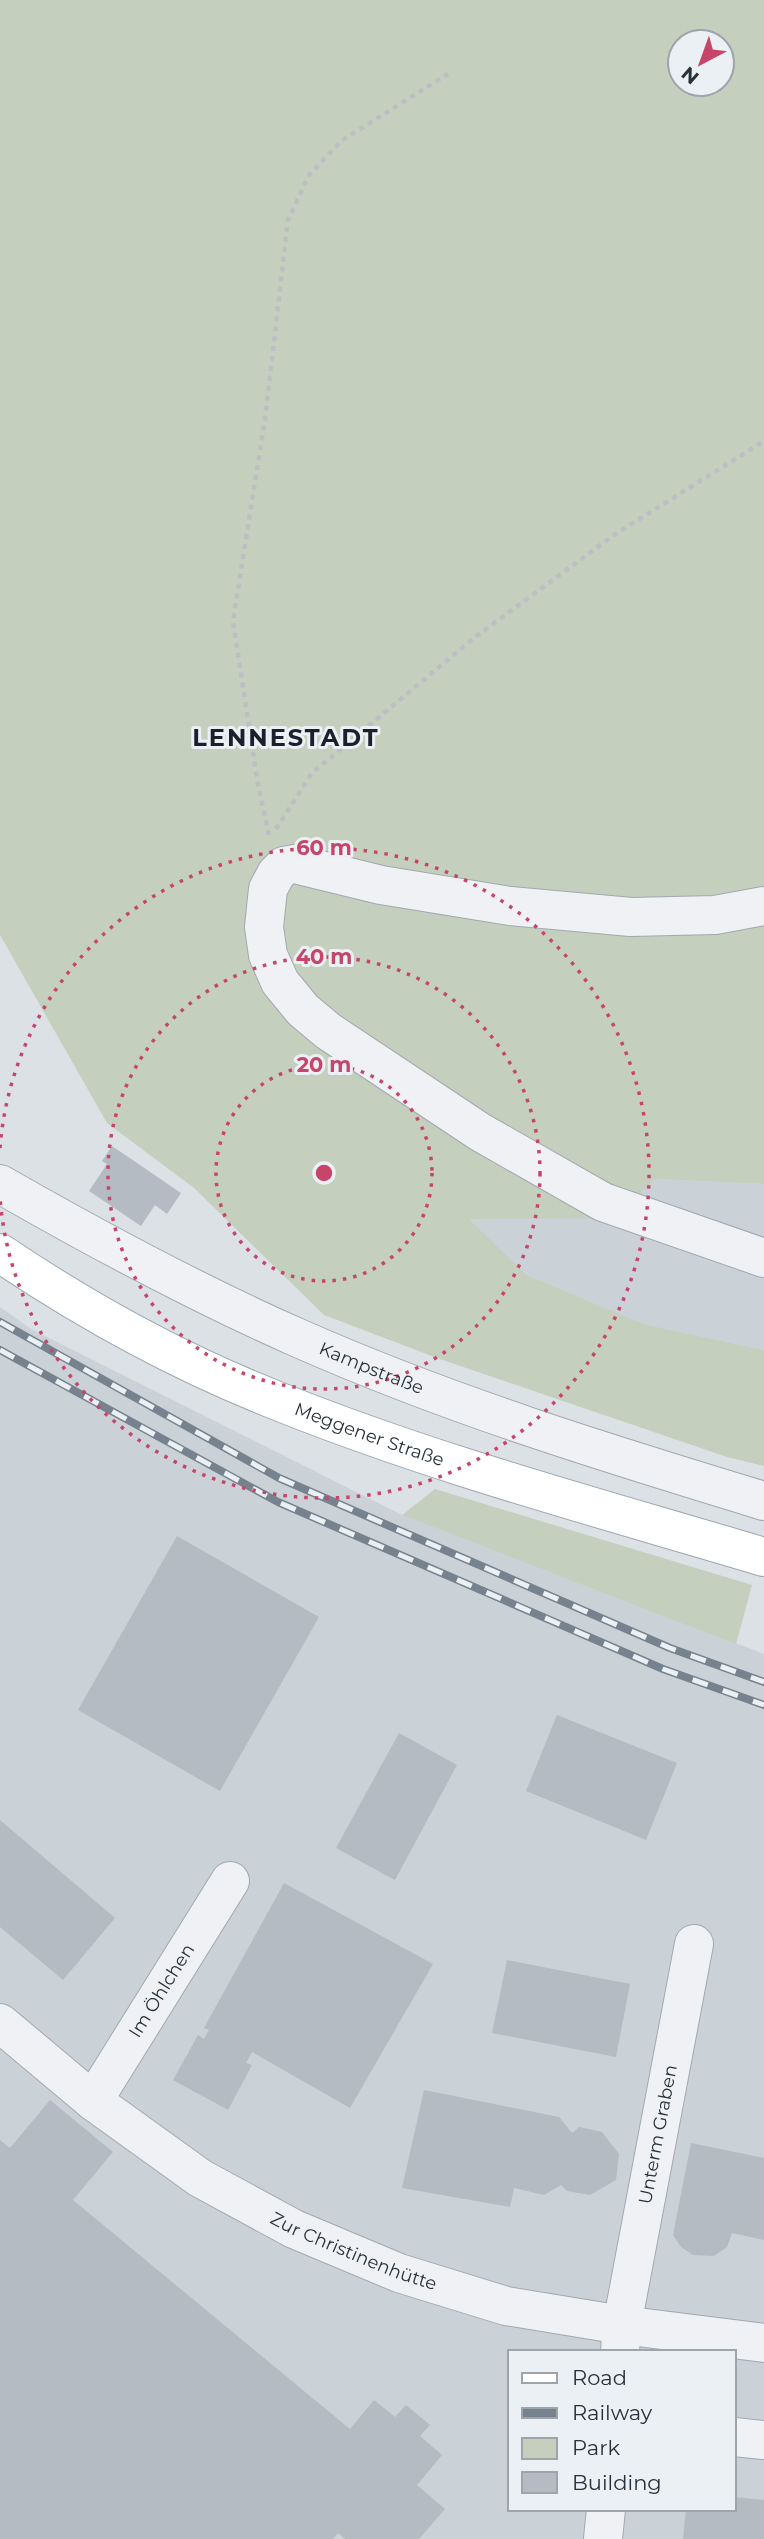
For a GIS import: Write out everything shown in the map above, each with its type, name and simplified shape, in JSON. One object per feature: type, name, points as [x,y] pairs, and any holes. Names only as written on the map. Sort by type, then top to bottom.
[{"type":"main road","name":"Meggener Straße","points":[[0,1253],[130,1332],[274,1400],[377,1438],[511,1481],[764,1557]]},
{"type":"street","points":[[764,906],[715,915],[631,917],[510,906],[381,886],[295,864],[284,866],[268,889],[264,927],[268,956],[280,982],[303,1010],[328,1031],[480,1132],[603,1202],[764,1258]]},
{"type":"street","name":"Kampstraße","points":[[0,1184],[171,1278],[296,1337],[422,1388],[601,1452],[764,1501]]},
{"type":"street","name":"Im Öhlchen","points":[[93,2101],[229,1881]]},
{"type":"street","name":"Unterm Graben","points":[[621,2338],[694,1944]]},
{"type":"street","name":"Zur Christinenhütte","points":[[0,2023],[93,2101],[200,2178],[306,2234],[399,2273],[621,2338],[764,2343]]},
{"type":"street","points":[[736,2437],[764,2440]]},
{"type":"street","points":[[603,2539],[606,2511]]},
{"type":"path","points":[[447,74],[341,141],[309,174],[288,220],[265,419],[233,621],[258,785],[270,838],[312,773],[474,638],[614,535],[764,441]]},
{"type":"shaded area","points":[[655,1179],[764,1184],[764,1350],[644,1324],[527,1275],[468,1218],[614,1218]]},
{"type":"shaded area","points":[[0,1307],[31,1329],[402,1515],[764,1654],[764,2539],[0,2539]]},
{"type":"green space","points":[[0,0],[764,0],[764,1184],[655,1179],[615,1218],[469,1219],[527,1275],[644,1324],[764,1350],[764,1466],[727,1457],[437,1358],[324,1315],[194,1188],[107,1123],[0,935]]},
{"type":"green space","points":[[435,1489],[752,1585],[736,1644],[402,1515]]},
{"type":"building","points":[[112,1146],[181,1193],[167,1214],[155,1205],[141,1226],[89,1191],[107,1164],[102,1161]]},
{"type":"building","points":[[177,1536],[319,1617],[220,1791],[78,1710]]},
{"type":"building","points":[[557,1715],[677,1763],[646,1840],[526,1791]]},
{"type":"building","points":[[399,1733],[457,1765],[395,1880],[336,1848]]},
{"type":"building","points":[[0,1820],[115,1918],[63,1980],[0,1927]]},
{"type":"building","points":[[284,1883],[433,1964],[350,2108],[252,2052],[246,2063],[252,2065],[228,2110],[173,2080],[198,2035],[204,2039],[209,2030],[204,2028]]},
{"type":"building","points":[[507,1960],[630,1984],[616,2057],[492,2033]]},
{"type":"building","points":[[424,2090],[559,2117],[572,2133],[579,2127],[602,2132],[619,2154],[616,2180],[590,2195],[567,2191],[561,2185],[544,2195],[514,2188],[510,2207],[402,2188]]},
{"type":"building","points":[[50,2100],[113,2152],[73,2200],[350,2429],[374,2400],[395,2417],[406,2405],[430,2425],[420,2436],[442,2455],[417,2485],[445,2509],[419,2539],[345,2539],[338,2533],[333,2539],[0,2539],[0,2140],[10,2148]]},
{"type":"building","points":[[691,2143],[764,2158],[764,2240],[732,2233],[727,2247],[714,2256],[693,2255],[681,2247],[673,2235]]},
{"type":"building","points":[[736,2497],[764,2500],[764,2539],[683,2539],[686,2511],[736,2511]]},
{"type":"railway","points":[[0,1322],[279,1478],[670,1648],[764,1682]]},
{"type":"railway","points":[[0,1350],[278,1502],[663,1669],[764,1705]]},
{"type":"district","name":"LENNESTADT","points":[[286,738]]}]
